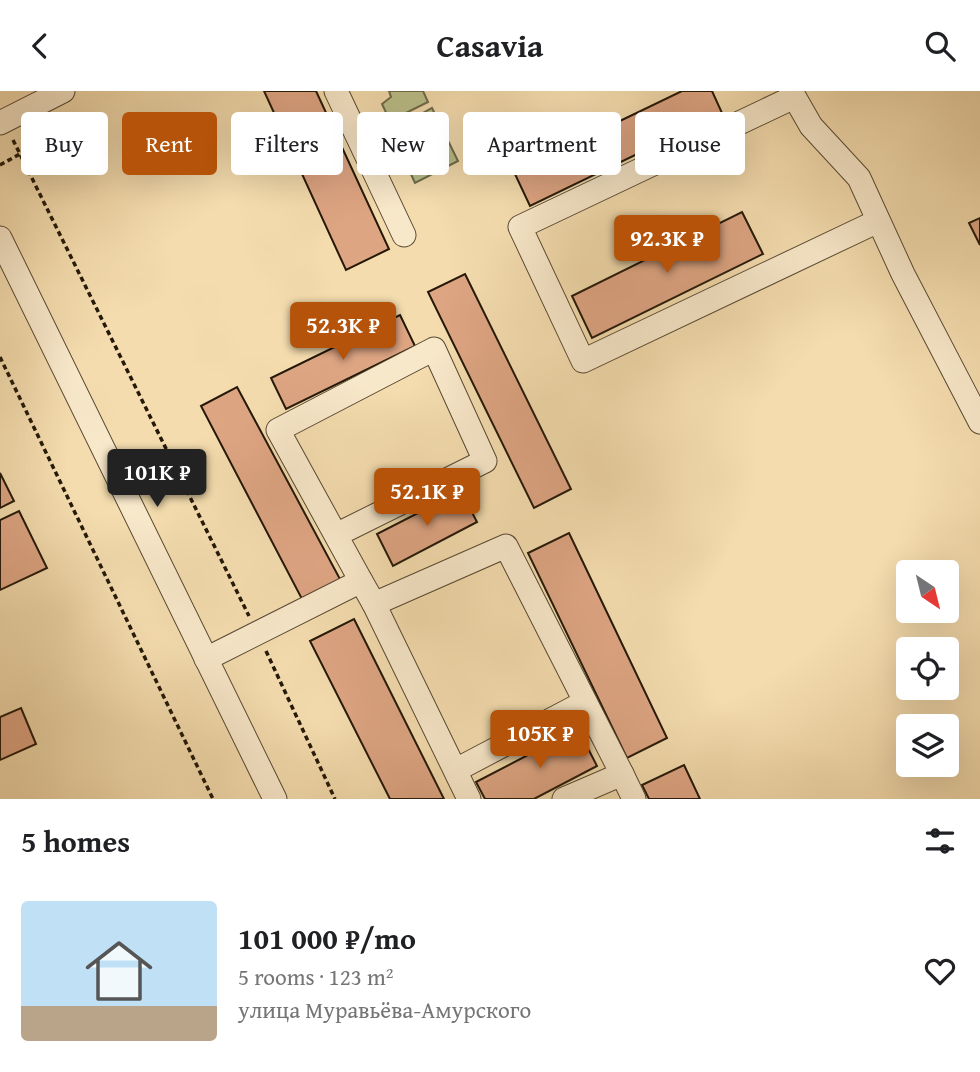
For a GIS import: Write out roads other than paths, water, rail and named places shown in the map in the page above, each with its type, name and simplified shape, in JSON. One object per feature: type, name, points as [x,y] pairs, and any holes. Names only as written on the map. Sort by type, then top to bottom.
[{"type":"street","points":[[2,122],[63,91]]},
{"type":"street","points":[[335,91],[404,235]]},
{"type":"street","points":[[878,221],[583,361],[520,227],[792,94],[811,126],[859,178],[903,274],[980,422]]},
{"type":"street","points":[[0,238],[275,799]]},
{"type":"street","points":[[336,535],[485,461],[434,349],[278,430],[374,604],[469,799]]},
{"type":"street","points":[[374,604],[506,546],[634,799]]},
{"type":"street","points":[[206,659],[361,581]]},
{"type":"street","points":[[456,770],[585,702]]},
{"type":"street","points":[[564,799],[622,774]]}]
